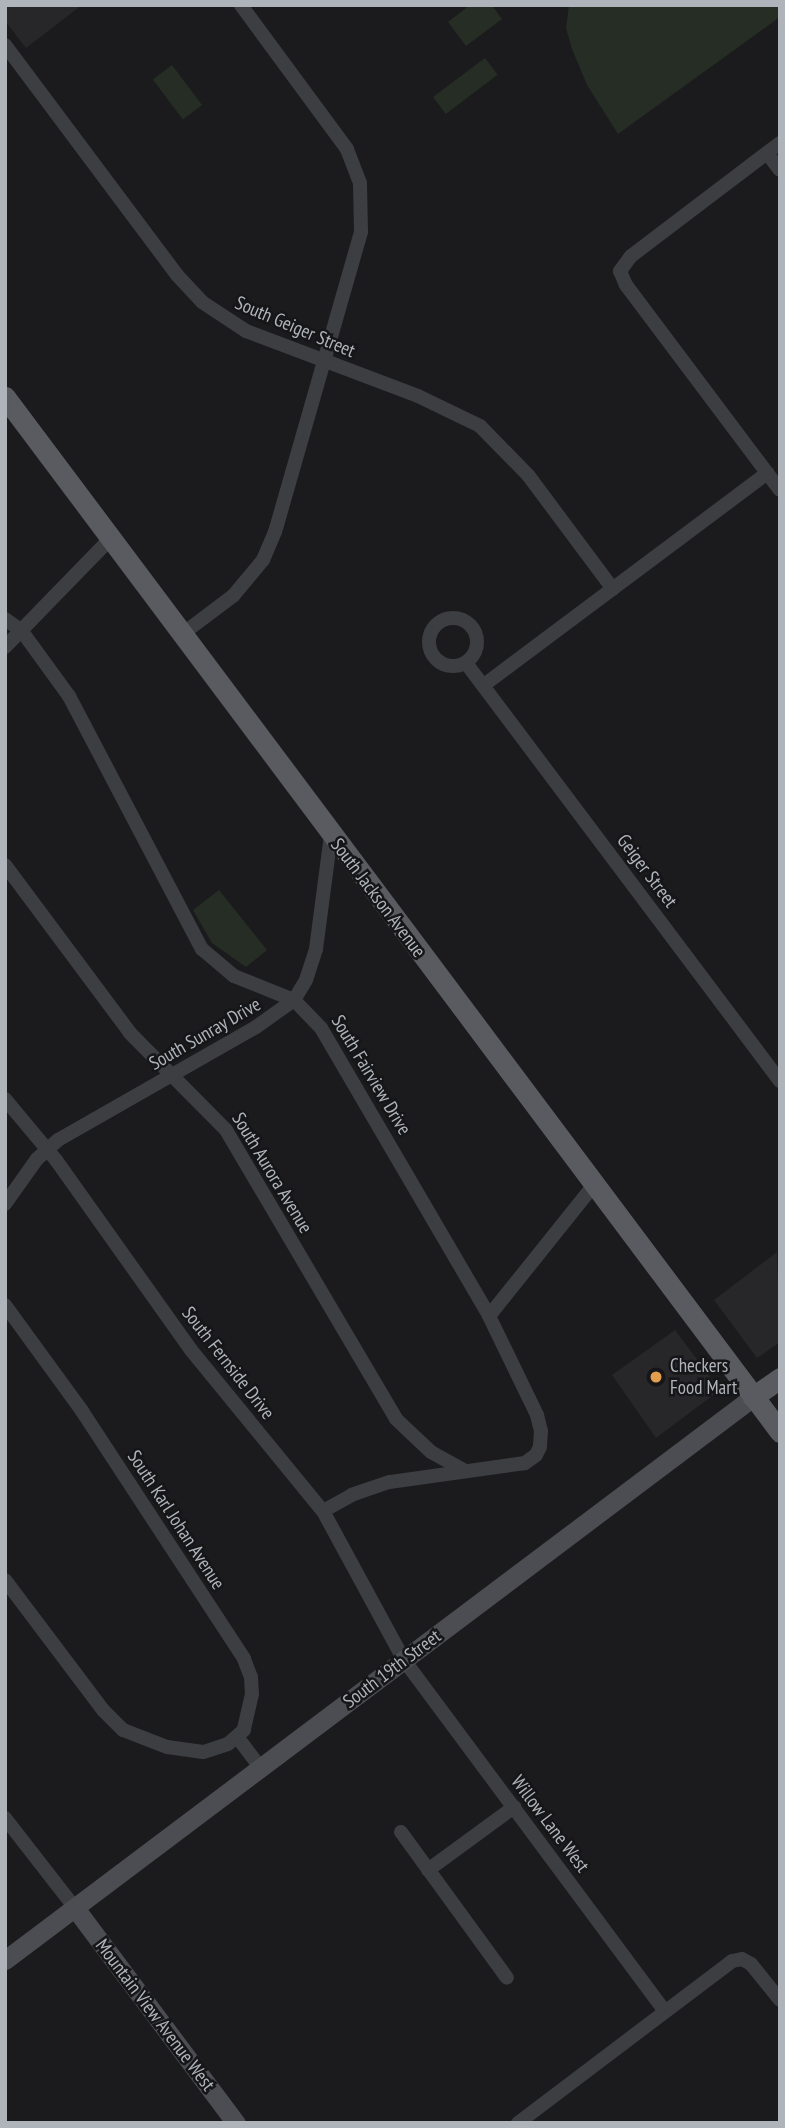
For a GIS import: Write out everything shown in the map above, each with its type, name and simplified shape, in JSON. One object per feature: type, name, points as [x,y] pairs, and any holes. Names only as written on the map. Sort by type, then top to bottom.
[{"type":"main road","name":"South Jackson Avenue","points":[[5,397],[593,1186],[780,1432]]},
{"type":"main road","name":"South 19th Street","points":[[753,1397],[780,1378]]},
{"type":"street","points":[[181,635],[233,596],[263,560],[275,531],[361,232],[360,183],[354,166],[337,134],[241,5]]},
{"type":"street","name":"South Geiger Street","points":[[5,45],[195,295],[214,312],[246,331],[436,404],[480,426],[528,475],[612,589]]},
{"type":"street","points":[[780,143],[631,256],[620,271],[626,285],[780,490]]},
{"type":"street","points":[[767,153],[780,170]]},
{"type":"street","points":[[484,685],[767,473]]},
{"type":"street","points":[[5,647],[110,539]]},
{"type":"street","name":"South Fairview Drive","points":[[5,619],[21,630],[69,696],[202,949],[234,976],[294,1000],[312,1017],[343,1062],[489,1316],[540,1425],[540,1447],[529,1461],[511,1467],[468,1472]]},
{"type":"street","name":"Geiger Street","points":[[466,663],[780,1081]]},
{"type":"street","name":"South Sunray Drive","points":[[5,1204],[30,1168],[68,1134],[265,1022],[294,1000],[306,980],[316,949],[331,835]]},
{"type":"street","name":"South Aurora Avenue","points":[[5,865],[102,999],[172,1076],[214,1114],[232,1137],[396,1419],[431,1452],[468,1472]]},
{"type":"street","name":"South Fernside Drive","points":[[5,1099],[48,1150],[191,1350],[323,1511],[404,1660]]},
{"type":"street","points":[[489,1316],[593,1186]]},
{"type":"street","name":"South Karl Johan Avenue","points":[[5,1305],[82,1411],[244,1659],[253,1694],[249,1717],[238,1738]]},
{"type":"street","name":"South 19th Street","points":[[5,1960],[753,1397]]},
{"type":"street","points":[[323,1511],[352,1494],[389,1482],[468,1472]]},
{"type":"street","points":[[5,1580],[103,1710],[123,1730],[156,1744],[203,1752],[238,1738],[261,1768]]},
{"type":"street","name":"Willow Lane West","points":[[404,1660],[665,2011]]},
{"type":"street","points":[[428,1870],[513,1807]]},
{"type":"street","points":[[5,1818],[75,1908]]},
{"type":"street","points":[[401,1832],[507,1978]]},
{"type":"street","name":"Mountain View Avenue West","points":[[75,1908],[236,2123]]},
{"type":"street","points":[[518,2123],[728,1964],[745,1960],[756,1968],[780,2000]]},
{"type":"shaded area","points":[[5,5],[82,5],[26,48],[5,21]]},
{"type":"shaded area","points":[[470,5],[492,5],[502,19],[466,46],[448,22]]},
{"type":"shaded area","points":[[569,5],[780,5],[780,17],[618,134],[587,85],[572,49],[566,28]]},
{"type":"shaded area","points":[[485,58],[498,75],[446,114],[433,97]]},
{"type":"shaded area","points":[[172,65],[202,105],[183,119],[153,79]]},
{"type":"shaded area","points":[[219,890],[267,950],[246,967],[212,943],[193,910]]},
{"type":"shaded area","points":[[777,1252],[780,1342],[757,1358],[714,1300]]},
{"type":"shaded area","points":[[675,1330],[717,1386],[716,1393],[656,1438],[612,1375]]},
{"type":"place","name":"Checkers Food Mart","points":[[656,1377]]}]
